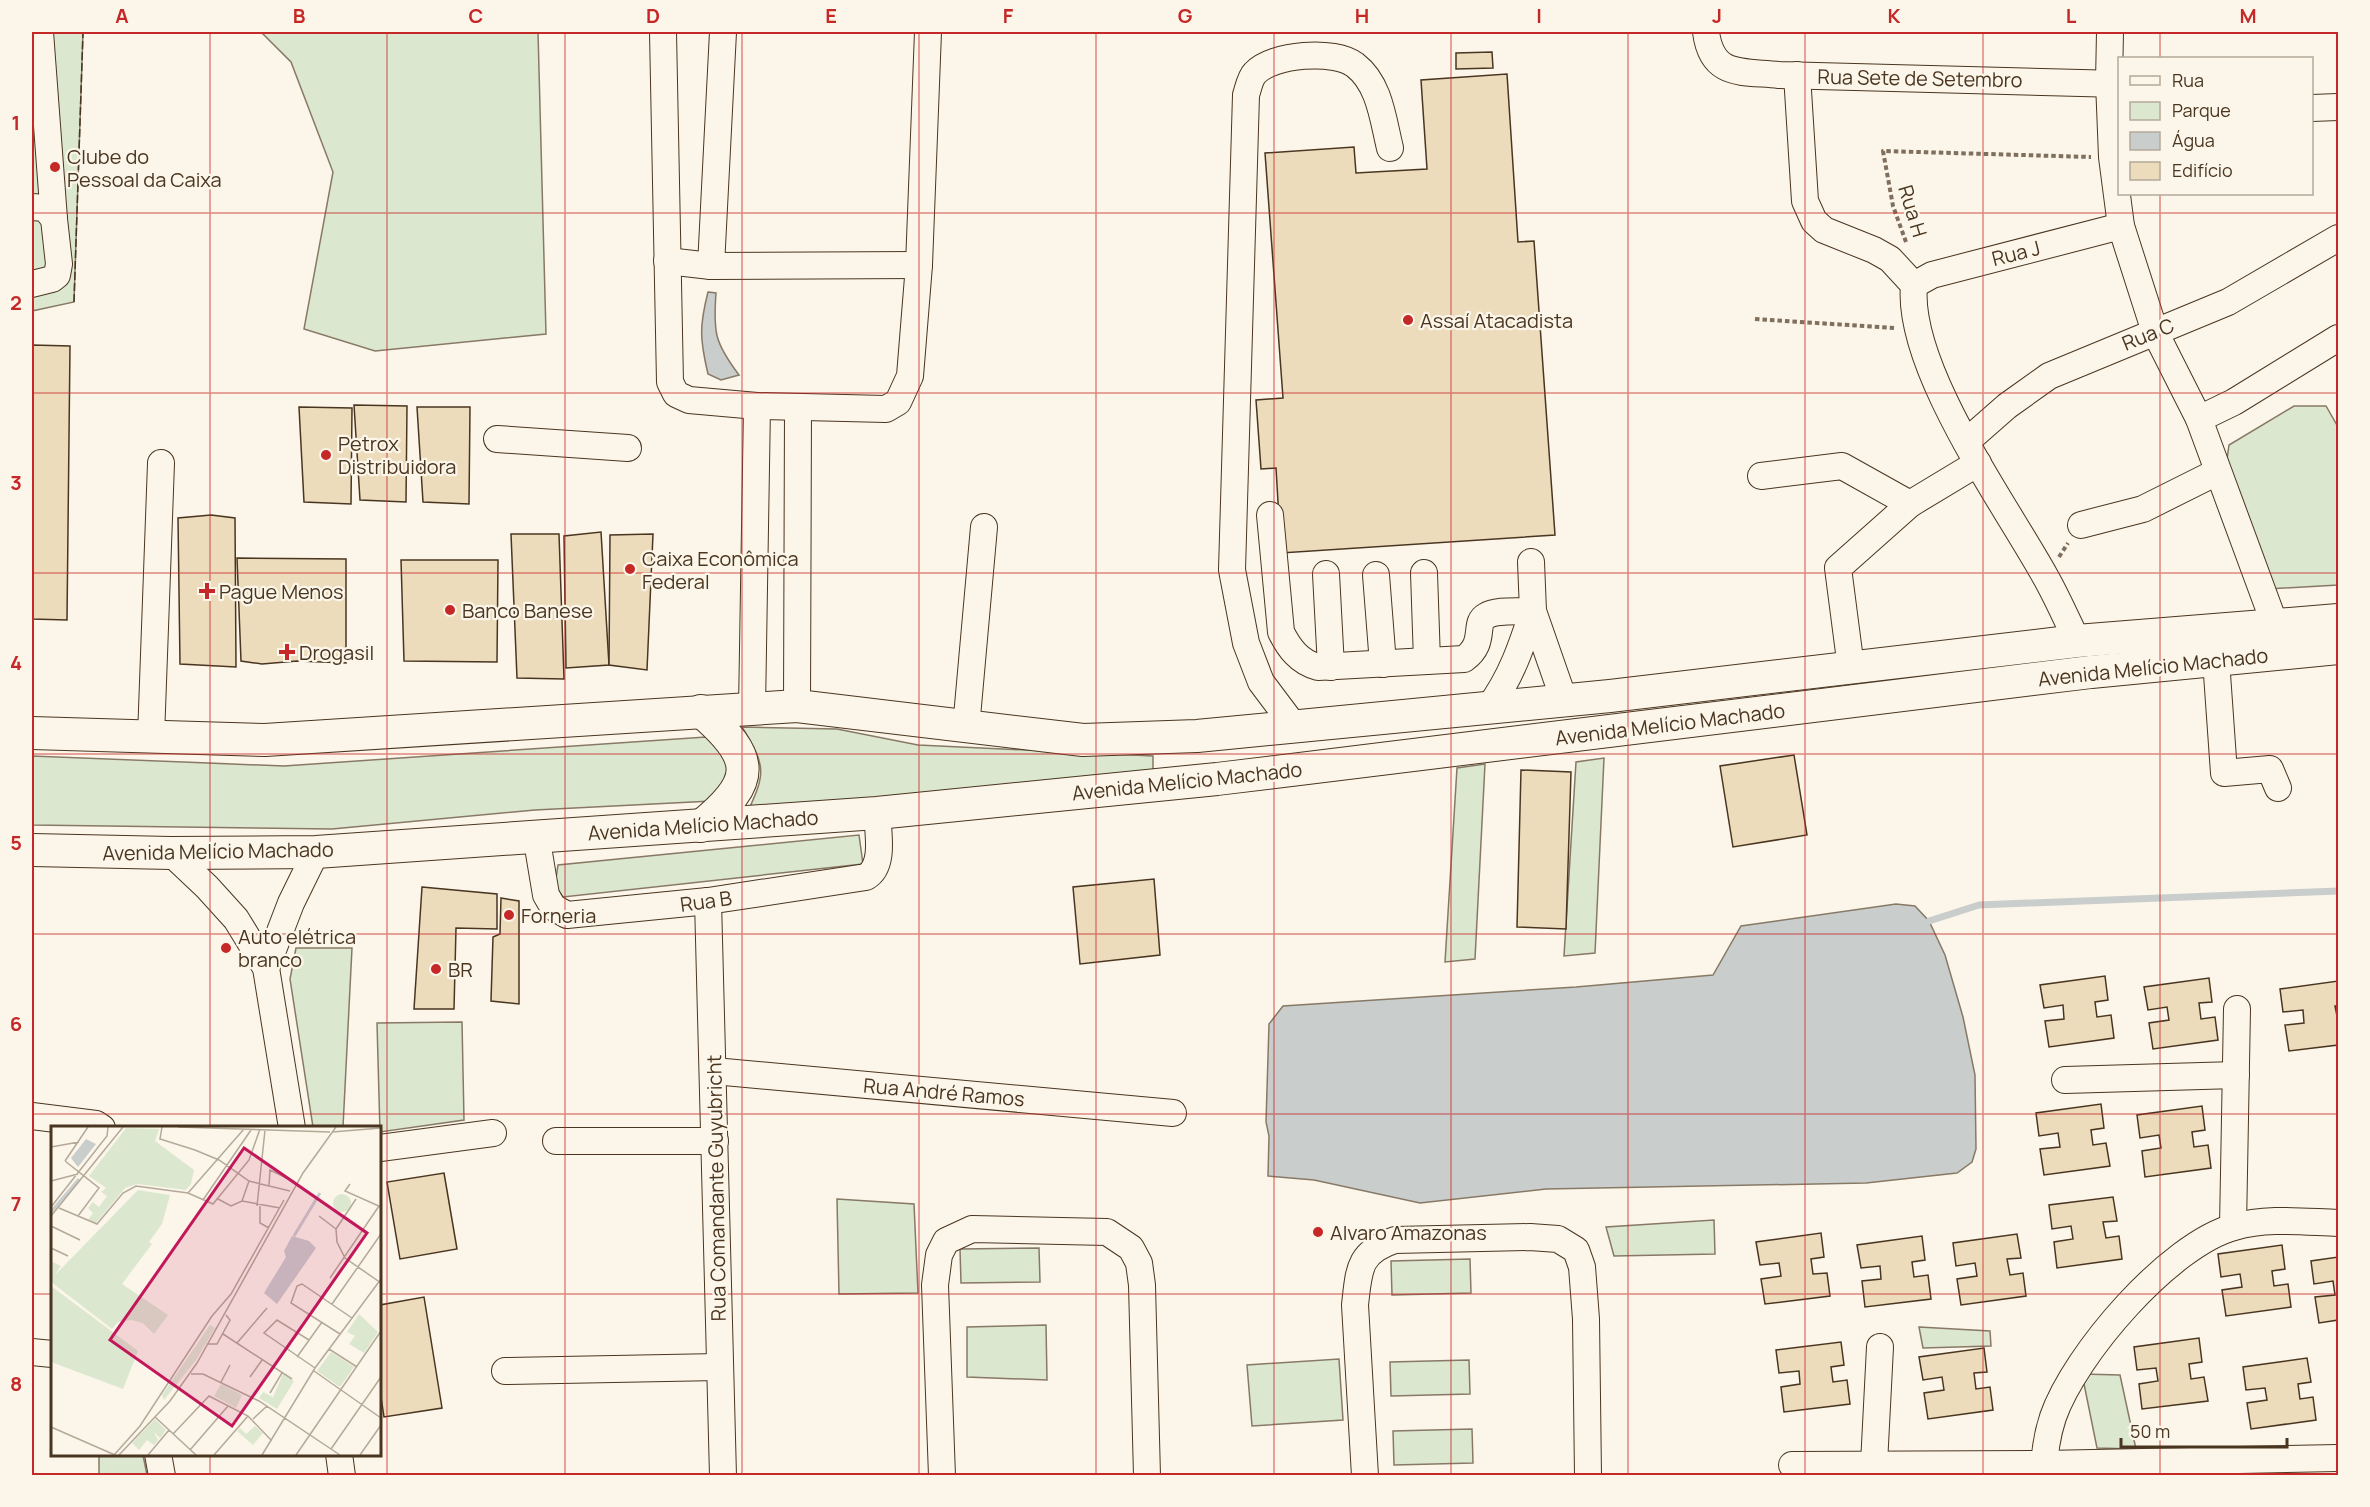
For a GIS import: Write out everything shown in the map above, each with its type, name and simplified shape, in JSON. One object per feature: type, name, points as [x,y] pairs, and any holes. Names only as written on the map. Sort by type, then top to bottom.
[{"type":"main road","name":"Avenida Melício Machado","points":[[32,733],[265,740],[797,706],[1083,741],[1197,736],[1564,700],[2077,641],[2338,620]]},
{"type":"main road","name":"Avenida Melício Machado","points":[[32,850],[171,854],[316,852],[877,813],[1216,779],[2091,672],[2338,648]]},
{"type":"main road","points":[[701,711],[727,734],[741,757],[742,773],[738,792],[701,826]]},
{"type":"street","points":[[32,284],[52,279],[57,275],[59,264],[43,213],[40,32]]},
{"type":"street","points":[[663,32],[670,382],[676,394],[689,400],[757,406],[886,409],[898,402],[910,376],[919,265],[928,32]]},
{"type":"street","points":[[711,266],[723,32]]},
{"type":"street","name":"Rua Sete de Setembro","points":[[1707,32],[1708,44],[1721,66],[1731,70],[1797,75],[2114,83]]},
{"type":"street","points":[[2110,32],[2114,83],[2112,157],[2121,226],[2155,332],[2199,418],[2275,625]]},
{"type":"street","points":[[1294,726],[1261,682],[1246,643],[1232,570],[1246,94],[1255,73],[1281,59],[1326,55],[1354,64],[1374,88],[1390,148]]},
{"type":"street","points":[[1797,75],[1806,201],[1814,221],[1824,230],[1882,254],[1917,282],[1912,300],[1931,368],[1972,452],[2045,577],[2077,641]]},
{"type":"street","points":[[2313,108],[2338,106]]},
{"type":"street","name":"Rua J","points":[[1917,282],[2121,226]]},
{"type":"street","name":"Rua C","points":[[1851,668],[1838,568],[1972,452],[2007,406],[2049,376],[2228,302],[2338,238]]},
{"type":"street","points":[[667,261],[711,266],[919,265]]},
{"type":"street","points":[[2199,418],[2234,402],[2338,338]]},
{"type":"street","points":[[752,709],[757,406]]},
{"type":"street","points":[[797,706],[798,408]]},
{"type":"street","points":[[497,439],[628,448]]},
{"type":"street","points":[[151,737],[161,463]]},
{"type":"street","points":[[1761,476],[1842,466],[1910,504]]},
{"type":"street","points":[[2081,525],[2143,509],[2217,472]]},
{"type":"street","points":[[1270,515],[1281,632],[1288,647],[1310,665],[1331,667],[1464,659],[1473,653],[1479,642],[1480,623],[1487,615],[1533,611]]},
{"type":"street","points":[[966,728],[984,527]]},
{"type":"street","points":[[1531,562],[1533,611],[1564,700]]},
{"type":"street","points":[[1424,573],[1427,662]]},
{"type":"street","points":[[1326,574],[1331,667]]},
{"type":"street","points":[[1376,575],[1383,664]]},
{"type":"street","points":[[1489,707],[1503,689],[1521,648],[1533,611]]},
{"type":"street","points":[[2216,660],[2224,773],[2270,769],[2278,788]]},
{"type":"street","name":"Rua B","points":[[536,835],[546,895],[553,907],[567,915],[708,901],[866,877],[873,873],[878,865],[877,813]]},
{"type":"street","points":[[266,968],[291,903],[316,852]]},
{"type":"street","points":[[171,854],[207,887],[236,919],[266,968],[292,1126]]},
{"type":"street","name":"Rua Comandante Guyubricht","points":[[708,901],[723,1476]]},
{"type":"street","points":[[2233,1227],[2237,1009]]},
{"type":"street","name":"Rua André Ramos","points":[[714,1071],[1173,1113]]},
{"type":"street","points":[[2065,1080],[2236,1075]]},
{"type":"street","points":[[32,1116],[99,1126]]},
{"type":"street","points":[[381,1148],[493,1132]]},
{"type":"street","points":[[556,1141],[715,1142]]},
{"type":"street","points":[[2044,1470],[2054,1417],[2081,1363],[2122,1311],[2183,1253],[2233,1227],[2264,1221],[2338,1223]]},
{"type":"street","points":[[942,1476],[935,1285],[939,1255],[946,1241],[972,1229],[1107,1232],[1131,1248],[1139,1263],[1142,1285],[1147,1476]]},
{"type":"street","points":[[1365,1476],[1354,1305],[1358,1278],[1365,1256],[1377,1246],[1395,1240],[1530,1237],[1558,1239],[1569,1243],[1576,1250],[1582,1277],[1586,1319],[1588,1476]]},
{"type":"street","points":[[1874,1464],[1880,1347]]},
{"type":"street","points":[[32,1352],[51,1354]]},
{"type":"street","points":[[505,1371],[719,1367]]},
{"type":"street","points":[[158,1456],[162,1476]]},
{"type":"street","points":[[339,1456],[342,1476]]},
{"type":"street","points":[[1792,1465],[1874,1464],[2044,1470],[2338,1458]]},
{"type":"path","name":"Rua H","points":[[1917,282],[1893,206],[1883,151],[2112,157]]},
{"type":"path","points":[[1755,319],[1919,329]]},
{"type":"path","points":[[2045,577],[2081,525]]},
{"type":"green space","name":"Clube do Pessoal da Caixa","points":[[32,32],[83,32],[74,302],[32,311]]},
{"type":"green space","points":[[261,32],[538,32],[546,334],[375,351],[304,329],[333,172],[291,62]]},
{"type":"green space","points":[[2294,406],[2326,406],[2338,427],[2338,585],[2268,589],[2226,466],[2229,445]]},
{"type":"green space","points":[[742,727],[837,729],[918,745],[1153,756],[1153,771],[745,818],[757,791],[761,772],[756,753]]},
{"type":"green space","points":[[706,737],[723,747],[732,774],[712,801],[535,810],[332,829],[32,825],[32,756],[284,766]]},
{"type":"green space","points":[[1604,758],[1595,953],[1564,956],[1576,762]]},
{"type":"green space","points":[[1485,764],[1475,959],[1445,962],[1457,768]]},
{"type":"green space","points":[[859,835],[863,864],[563,897],[555,885],[558,865]]},
{"type":"green space","points":[[296,948],[352,948],[343,1126],[313,1126],[290,979]]},
{"type":"green space","points":[[462,1022],[464,1120],[381,1132],[377,1023]]},
{"type":"green space","points":[[837,1199],[914,1204],[918,1293],[839,1294]]},
{"type":"green space","points":[[1714,1220],[1715,1254],[1614,1256],[1606,1227]]},
{"type":"green space","points":[[1039,1248],[1040,1282],[961,1283],[960,1249]]},
{"type":"green space","points":[[1470,1259],[1471,1293],[1392,1295],[1391,1261]]},
{"type":"green space","points":[[1046,1325],[1047,1380],[967,1377],[967,1327]]},
{"type":"green space","points":[[1919,1327],[1990,1331],[1991,1346],[1923,1348]]},
{"type":"green space","points":[[1339,1359],[1343,1420],[1252,1426],[1247,1365]]},
{"type":"green space","points":[[1469,1360],[1470,1394],[1391,1396],[1390,1362]]},
{"type":"green space","points":[[2082,1374],[2120,1375],[2136,1449],[2097,1448]]},
{"type":"green space","points":[[1472,1429],[1473,1463],[1394,1465],[1393,1431]]},
{"type":"green space","points":[[99,1456],[143,1456],[147,1475],[99,1475]]},
{"type":"water","points":[[708,292],[716,293],[715,318],[720,346],[739,375],[721,380],[708,374],[703,352],[702,324]]},
{"type":"water","points":[[1896,904],[1915,906],[1929,921],[1945,955],[1963,1017],[1975,1075],[1976,1149],[1972,1162],[1957,1173],[1866,1183],[1546,1189],[1420,1203],[1314,1180],[1268,1176],[1269,1136],[1266,1122],[1269,1024],[1283,1006],[1576,987],[1713,975],[1741,926]]},
{"type":"building","points":[[1492,52],[1493,68],[1456,69],[1456,53]]},
{"type":"building","name":"Assaí Atacadista","points":[[1507,74],[1518,242],[1534,241],[1555,535],[1281,553],[1276,468],[1261,469],[1256,400],[1283,398],[1265,153],[1354,147],[1356,173],[1427,169],[1421,80]]},
{"type":"building","points":[[32,345],[70,346],[67,620],[32,619]]},
{"type":"building","points":[[354,405],[407,406],[406,502],[360,500]]},
{"type":"building","name":"Petrox Distribuidora","points":[[299,407],[352,408],[351,504],[304,502]]},
{"type":"building","points":[[417,407],[470,407],[469,504],[423,502]]},
{"type":"building","name":"Pague Menos","points":[[211,515],[235,518],[236,667],[180,664],[178,518]]},
{"type":"building","points":[[601,532],[609,665],[566,668],[564,536]]},
{"type":"building","points":[[511,534],[559,534],[564,679],[517,678]]},
{"type":"building","name":"Caixa Econômica Federal","points":[[653,534],[647,670],[609,665],[610,535]]},
{"type":"building","points":[[237,558],[346,559],[346,663],[297,661],[262,664],[241,661]]},
{"type":"building","name":"Banco Banese","points":[[401,560],[498,560],[497,662],[404,661]]},
{"type":"building","points":[[1794,755],[1807,835],[1733,847],[1720,766]]},
{"type":"building","points":[[1521,770],[1571,772],[1566,929],[1517,927]]},
{"type":"building","points":[[1154,879],[1160,955],[1080,964],[1073,887]]},
{"type":"building","name":"BR","points":[[422,887],[497,894],[497,929],[456,928],[454,1009],[414,1009]]},
{"type":"building","points":[[501,898],[519,901],[519,1004],[491,1001],[493,937],[500,934]]},
{"type":"building","points":[[2105,976],[2108,1000],[2095,1002],[2097,1017],[2111,1015],[2114,1038],[2049,1047],[2045,1021],[2064,1019],[2063,1005],[2044,1008],[2040,985]]},
{"type":"building","points":[[2209,978],[2212,1002],[2199,1003],[2201,1019],[2215,1017],[2218,1040],[2153,1049],[2149,1023],[2169,1020],[2167,1007],[2148,1010],[2144,987]]},
{"type":"building","points":[[2338,981],[2338,1006],[2335,1006],[2338,1021],[2338,1045],[2289,1051],[2285,1025],[2304,1023],[2303,1010],[2283,1012],[2280,989]]},
{"type":"building","points":[[2101,1104],[2104,1128],[2091,1130],[2093,1145],[2106,1143],[2110,1166],[2044,1175],[2040,1149],[2060,1147],[2058,1133],[2039,1136],[2036,1113]]},
{"type":"building","points":[[2202,1106],[2205,1130],[2192,1132],[2194,1147],[2208,1145],[2211,1168],[2145,1177],[2142,1151],[2161,1148],[2159,1135],[2140,1138],[2137,1115]]},
{"type":"building","points":[[444,1173],[457,1249],[400,1259],[387,1182]]},
{"type":"building","points":[[2113,1197],[2117,1221],[2103,1222],[2106,1238],[2119,1236],[2122,1259],[2057,1268],[2054,1242],[2073,1239],[2071,1226],[2052,1229],[2049,1205]]},
{"type":"building","points":[[1821,1233],[1824,1257],[1811,1259],[1813,1274],[1827,1273],[1830,1296],[1765,1304],[1761,1279],[1781,1276],[1779,1263],[1760,1265],[1756,1242]]},
{"type":"building","points":[[2017,1234],[2021,1258],[2007,1259],[2010,1275],[2023,1273],[2026,1296],[1961,1305],[1957,1279],[1977,1276],[1975,1263],[1956,1266],[1953,1243]]},
{"type":"building","points":[[1922,1236],[1925,1260],[1912,1262],[1914,1277],[1928,1275],[1931,1299],[1865,1307],[1862,1281],[1881,1279],[1880,1266],[1861,1268],[1857,1245]]},
{"type":"building","points":[[2282,1245],[2285,1269],[2272,1271],[2274,1286],[2288,1284],[2291,1307],[2226,1316],[2222,1290],[2242,1287],[2240,1274],[2221,1277],[2218,1254]]},
{"type":"building","points":[[2338,1257],[2338,1320],[2319,1323],[2315,1297],[2335,1295],[2333,1281],[2314,1284],[2311,1261]]},
{"type":"building","points":[[424,1297],[442,1408],[384,1417],[381,1397],[381,1305]]},
{"type":"building","points":[[2199,1338],[2202,1362],[2189,1364],[2191,1379],[2204,1377],[2208,1401],[2142,1409],[2139,1384],[2158,1381],[2156,1368],[2137,1370],[2134,1347]]},
{"type":"building","points":[[1841,1342],[1844,1365],[1831,1367],[1833,1382],[1847,1380],[1850,1404],[1784,1412],[1781,1387],[1800,1384],[1799,1371],[1779,1373],[1776,1350]]},
{"type":"building","points":[[1984,1348],[1987,1372],[1974,1373],[1976,1389],[1990,1387],[1993,1410],[1928,1419],[1924,1393],[1944,1390],[1942,1377],[1923,1380],[1919,1357]]},
{"type":"building","points":[[2307,1358],[2311,1382],[2298,1384],[2300,1399],[2313,1397],[2316,1420],[2251,1429],[2247,1403],[2267,1400],[2265,1388],[2246,1390],[2243,1367]]},
{"type":"waterway","points":[[1929,921],[1979,905],[2338,891]]},
{"type":"fence","points":[[74,302],[83,32]]},
{"type":"place","name":"Clube do Pessoal da Caixa","points":[[55,167]]},
{"type":"place","name":"Assaí Atacadista","points":[[1408,320]]},
{"type":"place","name":"Petrox Distribuidora","points":[[326,455]]},
{"type":"place","name":"Caixa Econômica Federal","points":[[630,569]]},
{"type":"place","name":"Pague Menos","points":[[207,591]]},
{"type":"place","name":"Banco Banese","points":[[450,610]]},
{"type":"place","name":"Drogasil","points":[[287,652]]},
{"type":"place","name":"Forneria","points":[[509,915]]},
{"type":"place","name":"Auto elétrica branco","points":[[226,948]]},
{"type":"place","name":"BR","points":[[436,969]]},
{"type":"place","name":"Alvaro Amazonas","points":[[1318,1232]]}]
